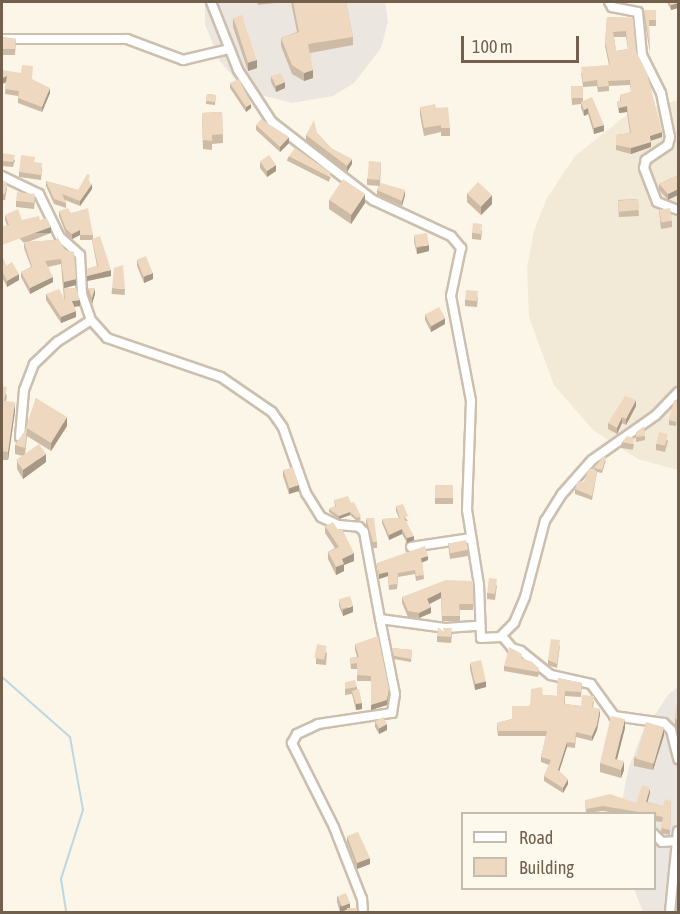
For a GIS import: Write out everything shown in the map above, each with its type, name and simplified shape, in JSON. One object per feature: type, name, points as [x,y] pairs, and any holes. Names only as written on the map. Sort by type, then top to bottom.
[{"type":"street","points":[[212,2],[229,49],[258,106],[291,139],[373,200],[451,236],[459,245],[461,255],[451,296],[471,401],[467,499],[480,592],[478,626],[484,639],[502,636],[521,608],[542,529],[562,494],[592,460],[656,415],[678,392]]},
{"type":"street","points":[[609,2],[612,7],[638,12],[642,56],[661,93],[670,137],[668,145],[646,160],[644,168],[657,202],[678,210]]},
{"type":"street","points":[[2,39],[127,39],[183,60],[229,49]]},
{"type":"street","points":[[2,176],[39,194],[60,237],[81,255],[82,294],[91,320],[113,342],[221,377],[272,412],[283,428],[306,493],[321,517],[338,525],[359,526],[364,532],[395,694],[392,713],[318,724],[297,734],[292,743],[334,827],[362,899],[363,912]]},
{"type":"street","points":[[20,437],[24,390],[34,364],[57,342],[91,320]]},
{"type":"street","points":[[411,547],[471,538]]},
{"type":"street","points":[[380,619],[446,628],[478,626]]},
{"type":"street","points":[[502,636],[512,648],[521,651],[551,675],[591,684],[614,716],[664,723],[671,730],[678,759]]},
{"type":"street","points":[[670,912],[678,831]]},
{"type":"street","points":[[656,836],[662,842],[677,841]]},
{"type":"shaded area","points":[[205,2],[385,2],[388,22],[381,48],[354,83],[333,96],[292,103],[257,94],[237,81],[219,60],[205,24]]},
{"type":"shaded area","points":[[678,100],[678,470],[638,459],[593,430],[554,385],[529,317],[527,268],[534,231],[547,198],[575,156],[628,114]]},
{"type":"shaded area","points":[[678,687],[678,912],[643,912],[634,890],[656,890],[656,812],[621,812],[621,807],[628,770],[641,736],[668,695]]},
{"type":"building","points":[[293,2],[346,2],[353,37],[308,44],[313,70],[304,73],[292,65],[281,38],[299,32]]},
{"type":"building","points":[[644,10],[656,10],[656,20],[649,20],[650,48]]},
{"type":"building","points":[[242,15],[257,60],[248,62],[233,18]]},
{"type":"building","points":[[607,17],[633,18],[636,51],[647,73],[662,132],[650,136],[651,142],[631,148],[616,145],[616,135],[631,133],[627,106],[619,108],[617,102],[621,101],[620,95],[631,92],[630,80],[608,81],[609,86],[598,87],[597,80],[583,82],[581,67],[610,65],[605,41]],"holes":[[[626,31],[628,49],[616,51],[613,32]]]},
{"type":"building","points":[[2,37],[16,39],[15,49],[2,49]]},
{"type":"building","points":[[22,65],[33,66],[32,79],[50,88],[42,107],[18,98],[19,91],[5,89],[7,76],[2,78],[2,70],[21,73]]},
{"type":"building","points":[[281,73],[285,82],[276,86],[271,76]]},
{"type":"building","points":[[239,79],[251,104],[246,107],[230,83]]},
{"type":"building","points":[[571,86],[583,86],[583,98],[571,98]]},
{"type":"building","points":[[207,94],[216,95],[215,102],[206,101]]},
{"type":"building","points":[[592,97],[604,125],[594,128],[588,108],[584,110],[581,102]]},
{"type":"building","points":[[435,104],[436,108],[448,107],[450,128],[441,128],[441,125],[424,128],[420,107]]},
{"type":"building","points":[[222,112],[223,134],[212,135],[212,141],[203,140],[202,113]]},
{"type":"building","points":[[261,119],[289,137],[280,147],[256,125]]},
{"type":"building","points":[[314,120],[317,133],[331,148],[352,159],[347,166],[306,135]]},
{"type":"building","points":[[295,148],[331,173],[329,176],[289,156]]},
{"type":"building","points":[[2,153],[15,155],[13,162],[2,161]]},
{"type":"building","points":[[21,155],[35,157],[34,162],[42,163],[41,175],[19,172]]},
{"type":"building","points":[[269,155],[276,165],[267,171],[260,161]]},
{"type":"building","points":[[369,161],[381,162],[379,180],[367,179]]},
{"type":"building","points":[[87,174],[90,175],[88,182],[92,184],[80,201],[62,194],[66,203],[54,199],[46,181],[78,190]]},
{"type":"building","points":[[678,175],[678,189],[668,194],[659,184]]},
{"type":"building","points":[[343,179],[365,194],[351,215],[329,200]]},
{"type":"building","points":[[2,181],[7,182],[5,194],[2,194]]},
{"type":"building","points":[[478,182],[492,195],[481,207],[467,194]]},
{"type":"building","points":[[381,183],[405,190],[402,201],[377,190]]},
{"type":"building","points":[[17,192],[35,194],[34,203],[16,201]]},
{"type":"building","points":[[638,199],[639,210],[619,212],[618,201]]},
{"type":"building","points":[[68,208],[71,213],[88,208],[93,235],[80,235],[80,230],[72,234],[66,229],[59,211]]},
{"type":"building","points":[[670,208],[672,221],[661,223],[659,210]]},
{"type":"building","points":[[18,209],[22,220],[39,216],[40,220],[47,218],[51,227],[2,245],[2,226],[9,225],[5,215]]},
{"type":"building","points":[[473,223],[482,224],[481,234],[472,233]]},
{"type":"building","points":[[427,233],[429,245],[416,247],[414,235]]},
{"type":"building","points":[[57,236],[65,250],[74,252],[76,279],[64,282],[61,259],[45,261],[53,277],[30,288],[21,272],[32,267],[24,242],[57,240]]},
{"type":"building","points":[[100,236],[111,270],[87,276],[87,269],[98,266],[92,239]]},
{"type":"building","points":[[2,255],[6,266],[12,262],[19,274],[7,281],[2,271]]},
{"type":"building","points":[[146,256],[153,273],[143,276],[137,260]]},
{"type":"building","points":[[123,265],[125,289],[112,288],[114,268]]},
{"type":"building","points":[[64,288],[76,288],[80,300],[72,301],[76,311],[61,317],[46,294],[59,289],[65,300]]},
{"type":"building","points":[[88,288],[95,288],[92,298]]},
{"type":"building","points":[[466,290],[478,291],[477,301],[465,300]]},
{"type":"building","points":[[439,307],[445,318],[431,326],[425,315]]},
{"type":"building","points":[[2,386],[7,387],[4,401],[15,402],[8,452],[2,451]]},
{"type":"building","points":[[625,396],[636,400],[626,419],[622,417],[617,428],[608,423]]},
{"type":"building","points":[[36,398],[67,417],[51,443],[27,428],[25,448],[15,445],[25,431]]},
{"type":"building","points":[[674,400],[678,401],[676,422],[669,420]]},
{"type":"building","points":[[644,426],[645,436],[636,437],[636,432]]},
{"type":"building","points":[[659,432],[668,434],[665,446],[656,444]]},
{"type":"building","points":[[627,436],[634,438],[633,444],[622,442]]},
{"type":"building","points":[[39,444],[46,454],[23,470],[16,460]]},
{"type":"building","points":[[603,457],[606,457],[602,470],[594,468]]},
{"type":"building","points":[[293,467],[299,485],[289,488],[283,470]]},
{"type":"building","points":[[589,468],[597,471],[592,496],[575,489],[578,481],[584,482]]},
{"type":"building","points":[[435,485],[453,485],[453,498],[435,498]]},
{"type":"building","points":[[348,496],[361,516],[357,518],[350,512],[339,516],[329,509],[336,506],[334,500]]},
{"type":"building","points":[[403,504],[408,516],[404,518],[414,536],[407,538],[402,529],[389,535],[382,519],[400,518],[396,506]]},
{"type":"building","points":[[366,518],[374,518],[377,542],[373,542]]},
{"type":"building","points":[[333,522],[338,530],[342,529],[354,553],[342,559],[344,564],[336,567],[328,552],[339,547],[325,526]]},
{"type":"building","points":[[466,540],[468,550],[450,553],[448,543]]},
{"type":"building","points":[[425,546],[428,556],[421,558],[424,575],[416,576],[415,570],[398,573],[397,584],[389,585],[388,572],[379,574],[377,563]]},
{"type":"building","points":[[489,578],[497,579],[495,594],[487,593]]},
{"type":"building","points":[[446,580],[473,581],[473,604],[459,604],[460,616],[442,616],[441,592],[427,599],[431,607],[419,613],[408,611],[402,597]]},
{"type":"building","points":[[350,596],[353,606],[341,609],[339,600]]},
{"type":"building","points":[[438,627],[444,632],[443,628],[452,628],[451,637],[437,636]]},
{"type":"building","points":[[378,636],[389,689],[387,700],[371,705],[371,676],[357,675],[357,663],[351,664],[350,658],[359,657],[355,644]]},
{"type":"building","points":[[551,639],[560,640],[557,664],[548,660]]},
{"type":"building","points":[[317,644],[327,646],[324,660],[314,658]]},
{"type":"building","points":[[509,647],[522,654],[521,658],[532,662],[539,668],[538,672],[504,666]]},
{"type":"building","points":[[392,648],[412,650],[411,659],[394,656]]},
{"type":"building","points":[[481,660],[486,681],[475,684],[470,662]]},
{"type":"building","points":[[558,678],[582,683],[581,692],[565,691],[564,704],[581,706],[582,695],[594,696],[592,707],[600,709],[592,736],[576,732],[575,743],[567,742],[558,770],[568,779],[563,788],[544,776],[551,760],[541,757],[547,731],[498,731],[497,723],[512,719],[512,706],[530,706],[531,689],[542,687],[543,695],[557,696]]},
{"type":"building","points":[[355,680],[357,687],[345,689],[345,682]]},
{"type":"building","points":[[359,689],[362,703],[356,704],[352,691]]},
{"type":"building","points":[[678,698],[678,722],[675,717]]},
{"type":"building","points":[[611,716],[625,719],[615,759],[624,761],[621,770],[600,763]]},
{"type":"building","points":[[383,717],[387,724],[379,728],[375,722]]},
{"type":"building","points":[[646,722],[664,727],[654,764],[636,759]]},
{"type":"building","points":[[642,785],[650,788],[646,802],[663,806],[665,799],[671,801],[670,830],[661,828],[663,817],[656,815],[656,812],[639,812],[603,806],[586,809],[585,800],[610,794],[636,803]]},
{"type":"building","points":[[358,832],[370,858],[357,863],[347,836]]},
{"type":"building","points":[[346,893],[350,903],[342,907],[338,896]]},
{"type":"building","points":[[347,908],[357,908],[357,912],[347,912]]},
{"type":"waterway","points":[[2,677],[70,737],[83,810],[61,879],[66,912]]}]
